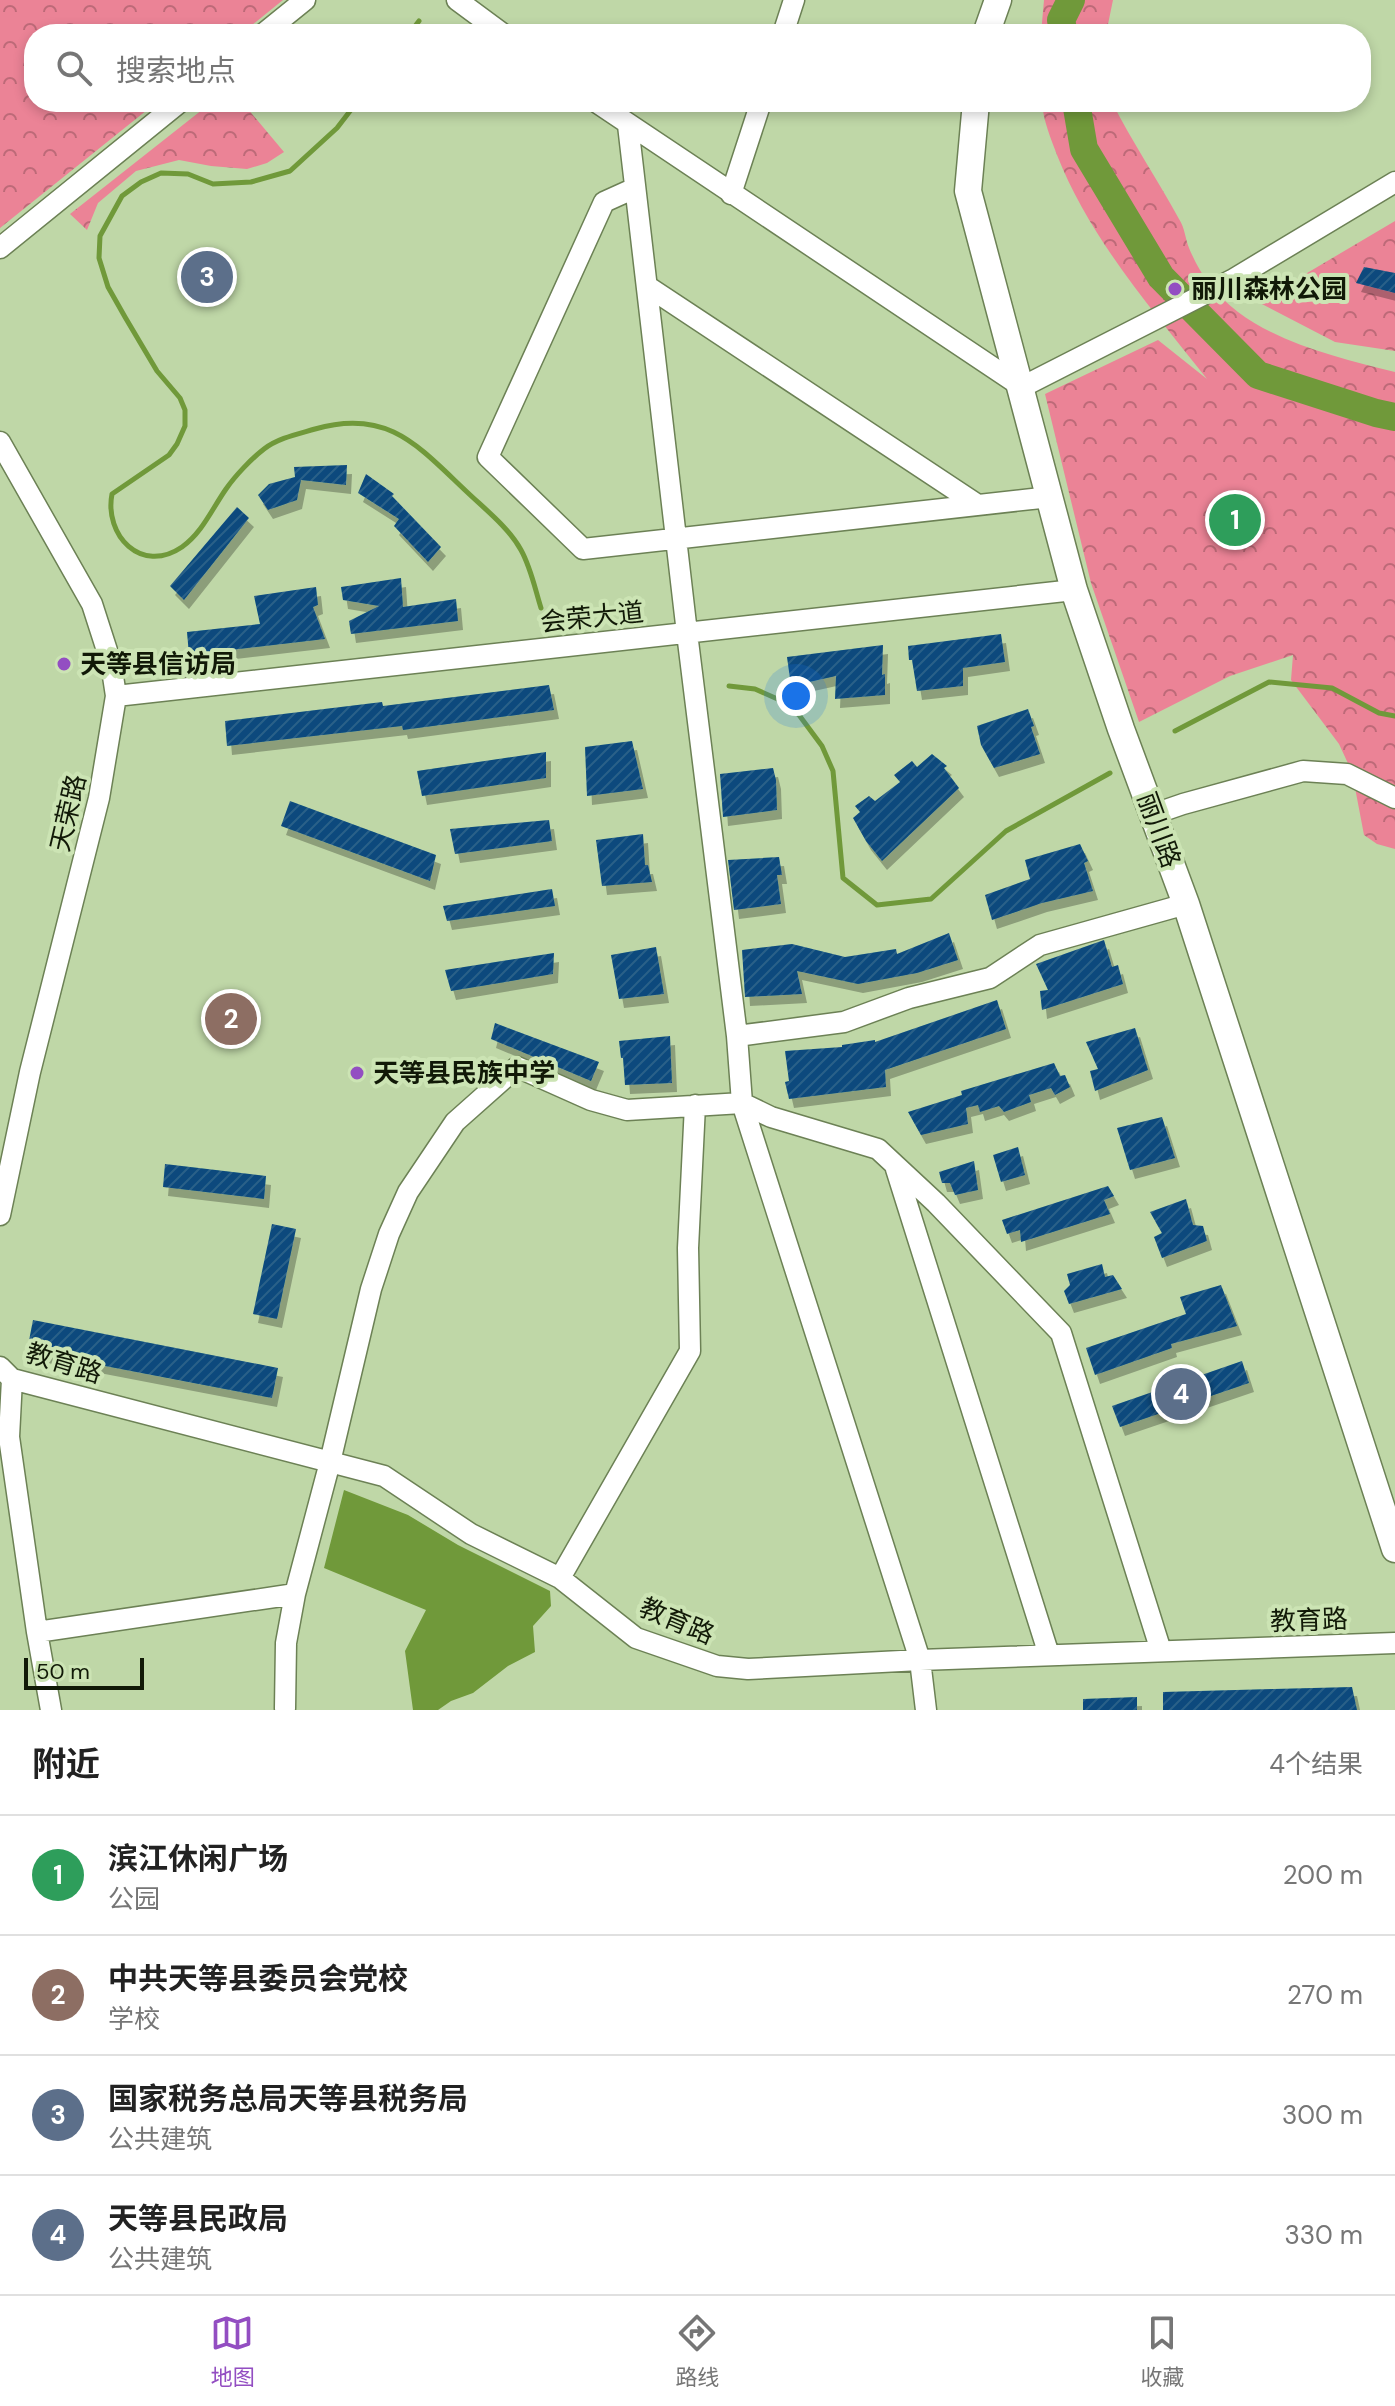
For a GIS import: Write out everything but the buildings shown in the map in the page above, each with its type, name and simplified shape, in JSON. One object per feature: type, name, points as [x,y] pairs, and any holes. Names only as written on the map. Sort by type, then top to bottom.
[{"type":"main road","points":[[990,24],[998,0]]},
{"type":"main road","name":"丽川路","points":[[975,112],[968,191],[1074,590],[1121,729],[1186,904],[1395,1549]]},
{"type":"street","points":[[275,24],[305,0]]},
{"type":"street","points":[[457,0],[489,24]]},
{"type":"street","points":[[786,24],[794,0]]},
{"type":"street","points":[[0,248],[168,112]]},
{"type":"street","points":[[610,112],[1022,387],[1232,280],[1395,182]]},
{"type":"street","points":[[731,194],[758,112]]},
{"type":"street","points":[[628,125],[737,1036],[742,1103],[920,1660],[926,1710]]},
{"type":"street","points":[[635,188],[604,202],[488,457],[583,549],[1050,497]]},
{"type":"street","points":[[647,286],[978,505]]},
{"type":"street","name":"天荣路","points":[[0,442],[92,604],[111,663],[116,696],[99,798],[40,1029],[0,1215]]},
{"type":"street","name":"会荣大道","points":[[116,696],[1074,590]]},
{"type":"street","points":[[1154,814],[1303,771],[1347,774],[1395,798]]},
{"type":"street","points":[[737,1036],[844,1022],[909,998],[990,978],[1040,945],[1186,904]]},
{"type":"street","points":[[285,1708],[286,1643],[295,1594],[371,1289],[389,1234],[408,1192],[455,1122],[517,1067],[591,1100],[627,1110],[742,1103],[771,1117],[878,1149],[936,1203],[1061,1333],[1161,1651]]},
{"type":"street","points":[[560,1578],[690,1351],[688,1248],[695,1105]]},
{"type":"street","points":[[895,1165],[1049,1655]]},
{"type":"street","points":[[6,1373],[9,1437],[51,1710]]},
{"type":"street","name":"教育路","points":[[6,1373],[384,1476],[471,1534],[560,1578],[636,1638],[717,1666],[748,1669],[1395,1643]]},
{"type":"street","points":[[37,1632],[295,1594]]},
{"type":"green space","points":[[0,0],[283,0],[253,24],[24,24],[24,112],[145,112],[0,228]]},
{"type":"green space","points":[[1044,0],[1113,0],[1108,24],[1042,24]]},
{"type":"green space","points":[[199,112],[250,112],[284,152],[267,163],[247,169],[179,160],[136,171],[98,203],[87,230],[70,214]]},
{"type":"green space","points":[[1044,112],[1117,112],[1181,222],[1198,267],[1227,303],[1270,332],[1294,342],[1395,372],[1395,849],[1377,844],[1364,835],[1352,772],[1339,744],[1291,680],[1293,655],[1230,676],[1139,722],[1091,583],[1045,394],[1158,340],[1207,379],[1104,244],[1071,186]]},
{"type":"green space","points":[[1395,221],[1395,351],[1335,342],[1258,302]]},
{"type":"shaded area","points":[[344,1490],[408,1515],[458,1545],[550,1591],[551,1606],[533,1626],[535,1652],[508,1666],[473,1693],[451,1701],[438,1710],[413,1710],[405,1651],[426,1610],[324,1568]]},
{"type":"waterway","points":[[1062,24],[1071,0]]},
{"type":"waterway","points":[[349,112],[337,128],[290,171],[251,182],[213,184],[188,174],[161,173],[141,182],[122,196],[100,236],[99,258],[108,287],[125,317],[157,371],[180,398],[185,410],[185,426],[169,455],[112,494],[114,524],[120,536],[140,553],[153,556],[167,554],[182,547],[195,535],[234,479],[270,445],[315,429],[363,424],[400,435],[417,446],[504,527],[524,557],[541,608]]},
{"type":"waterway","points":[[1078,112],[1084,149],[1161,277],[1258,375],[1395,417]]},
{"type":"waterway","points":[[1175,731],[1269,682],[1332,688],[1379,713],[1395,716]]},
{"type":"waterway","points":[[729,686],[755,689],[782,701],[799,715],[822,746],[833,771],[843,878],[877,905],[931,899],[1006,831],[1110,773]]},
{"type":"place","name":"国家税务总局天等县税务局","points":[[207,277]]},
{"type":"place","name":"丽川森林公园","points":[[1175,289]]},
{"type":"place","name":"滨江休闲广场","points":[[1235,520]]},
{"type":"place","name":"天等县信访局","points":[[64,664]]},
{"type":"place","name":"中共天等县委员会党校","points":[[231,1019]]},
{"type":"place","name":"天等县民族中学","points":[[357,1073]]},
{"type":"place","name":"天等县民政局","points":[[1181,1394]]}]
